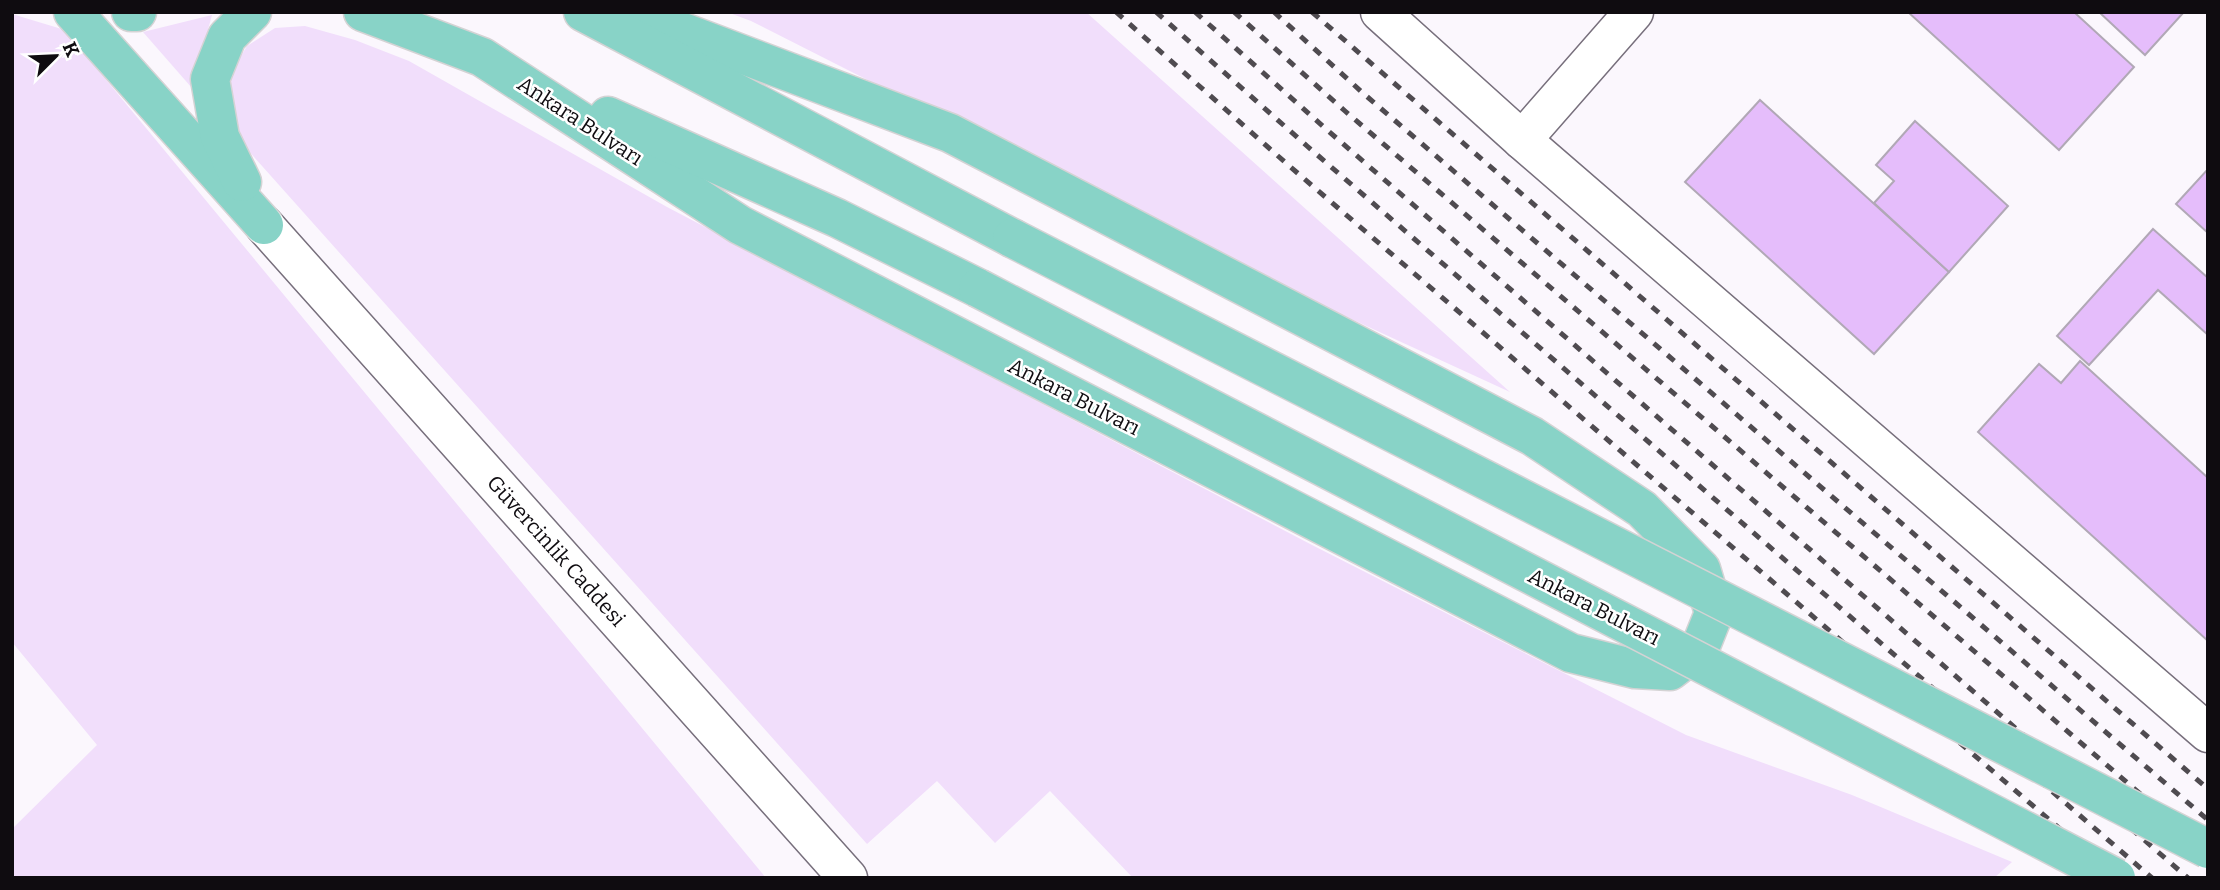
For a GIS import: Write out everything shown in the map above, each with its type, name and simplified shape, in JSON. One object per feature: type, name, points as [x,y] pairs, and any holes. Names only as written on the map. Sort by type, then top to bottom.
[{"type":"main road","points":[[73,12],[264,225]]},
{"type":"main road","points":[[131,12],[137,12]]},
{"type":"main road","points":[[252,12],[228,37],[210,79],[220,137],[264,225]]},
{"type":"main road","points":[[363,12],[482,57]]},
{"type":"main road","name":"Ankara Bulvarı","points":[[395,12],[482,57],[837,219],[978,288],[2116,878]]},
{"type":"main road","points":[[583,12],[1012,238],[2208,849]]},
{"type":"main road","name":"Ankara Bulvarı","points":[[482,57],[740,226],[1572,653],[1635,669],[1670,671],[1700,648],[1714,613],[1701,569],[1642,509],[1532,436],[950,133],[630,12]]},
{"type":"street","points":[[1380,12],[1522,141],[2208,733]]},
{"type":"street","points":[[1522,141],[1634,12]]},
{"type":"street","name":"Güvercinlik Caddesi","points":[[264,225],[848,878]]},
{"type":"shaded area","points":[[727,12],[1086,12],[1510,392],[1229,263],[751,21]]},
{"type":"shaded area","points":[[12,14],[65,30],[766,878],[12,878],[12,829],[97,745],[12,642]]},
{"type":"shaded area","points":[[212,15],[192,88],[143,32]]},
{"type":"shaded area","points":[[305,26],[355,40],[409,61],[667,207],[1312,545],[1686,735],[1852,795],[2012,862],[1994,878],[1133,878],[1050,791],[995,843],[937,781],[867,844],[238,139],[227,109],[230,74],[247,46],[275,28]]},
{"type":"building","points":[[1908,12],[2074,12],[2134,67],[2059,150]]},
{"type":"building","points":[[2099,12],[2184,12],[2145,55]]},
{"type":"building","points":[[1760,100],[1949,272],[1874,354],[1685,182]]},
{"type":"building","points":[[1915,121],[2008,206],[1949,272],[1874,203],[1894,181],[1876,165]]},
{"type":"building","points":[[2208,169],[2208,233],[2176,204]]},
{"type":"building","points":[[2153,229],[2208,278],[2208,335],[2158,290],[2089,365],[2057,336]]},
{"type":"building","points":[[2080,361],[2208,478],[2208,641],[1978,432],[2039,364],[2061,383]]},
{"type":"railway","points":[[1116,12],[1287,164],[2117,878]]},
{"type":"railway","points":[[1156,12],[2152,878]]},
{"type":"railway","points":[[1195,12],[2188,878]]},
{"type":"railway","points":[[1234,12],[1345,111],[2208,852]]},
{"type":"railway","points":[[1274,12],[1364,94],[2208,820]]},
{"type":"railway","points":[[1312,12],[2208,789]]}]
